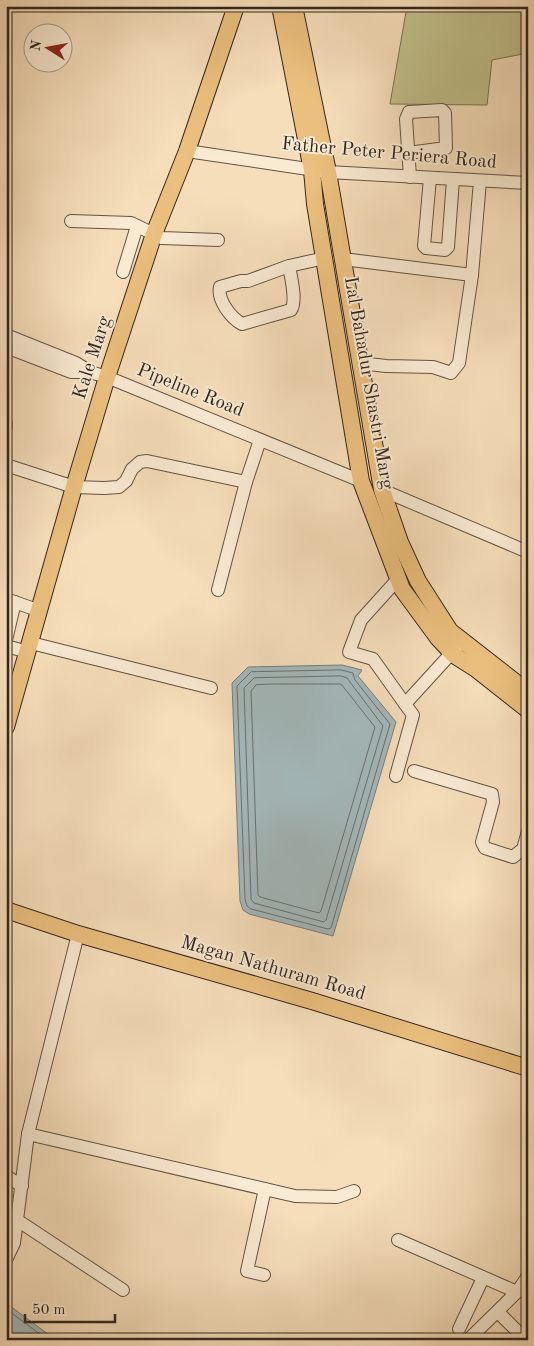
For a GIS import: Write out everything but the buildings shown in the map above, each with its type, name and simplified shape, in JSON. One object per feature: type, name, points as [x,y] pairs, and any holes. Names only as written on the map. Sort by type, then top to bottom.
[{"type":"main road","name":"Kale Marg","points":[[6,727],[107,377],[154,234],[187,151],[236,6]]},
{"type":"main road","name":"Lal Bahadur Shastri Marg","points":[[280,6],[343,259],[382,490],[400,542],[418,581],[450,631],[457,647],[528,710]]},
{"type":"main road","name":"Lal Bahadur Shastri Marg","points":[[294,6],[320,171],[315,204],[361,481],[402,589],[438,638],[457,647],[528,692]]},
{"type":"main road","name":"Magan Nathuram Road","points":[[6,910],[78,934],[312,1001],[528,1068]]},
{"type":"street","name":"Father Peter Periera Road","points":[[187,151],[320,171],[528,184]]},
{"type":"street","points":[[408,153],[410,177]]},
{"type":"street","points":[[430,178],[424,246],[426,248],[445,250],[448,247],[453,180]]},
{"type":"street","points":[[360,362],[386,366],[433,367],[451,373],[459,363],[472,275],[480,181]]},
{"type":"street","points":[[71,221],[131,223],[162,238],[218,240]]},
{"type":"street","points":[[123,272],[137,226]]},
{"type":"street","points":[[289,266],[294,305],[292,310],[242,324],[229,313],[220,295],[220,287],[240,281],[248,281],[289,266],[325,258]]},
{"type":"street","points":[[343,259],[472,275]]},
{"type":"street","name":"Pipeline Road","points":[[6,335],[47,357],[76,363],[90,372],[107,377],[361,481]]},
{"type":"street","points":[[6,347],[47,357]]},
{"type":"street","points":[[6,423],[6,428]]},
{"type":"street","points":[[218,590],[246,482],[260,440]]},
{"type":"street","points":[[6,465],[74,487],[119,487],[126,481],[132,469],[140,462],[147,461],[246,482]]},
{"type":"street","points":[[382,490],[528,552]]},
{"type":"street","points":[[396,776],[413,715],[373,658],[349,652],[361,620],[398,579]]},
{"type":"street","points":[[6,640],[11,600],[40,611]]},
{"type":"street","points":[[6,646],[30,647],[211,688]]},
{"type":"street","points":[[405,704],[457,647]]},
{"type":"street","points":[[414,771],[492,794],[493,802],[482,842],[485,848],[513,857],[522,849],[528,831]]},
{"type":"street","points":[[6,1260],[17,1220],[28,1134],[78,934]]},
{"type":"street","points":[[28,1134],[295,1196],[337,1197],[354,1191]]},
{"type":"street","points":[[6,1176],[22,1186]]},
{"type":"street","points":[[264,1275],[247,1271],[265,1189]]},
{"type":"street","points":[[17,1220],[123,1290]]},
{"type":"street","points":[[398,1240],[517,1292]]},
{"type":"street","points":[[468,1340],[517,1292],[528,1276]]},
{"type":"street","points":[[460,1329],[483,1278]]},
{"type":"street","points":[[498,1312],[526,1340]]},
{"type":"shaded area","points":[[407,6],[528,6],[528,53],[492,60],[487,105],[390,104]]},
{"type":"water","points":[[342,665],[362,670],[358,676],[396,722],[333,936],[249,914],[243,910],[240,901],[232,683],[248,667]]},
{"type":"water","points":[[6,1303],[56,1340],[6,1340]]}]
